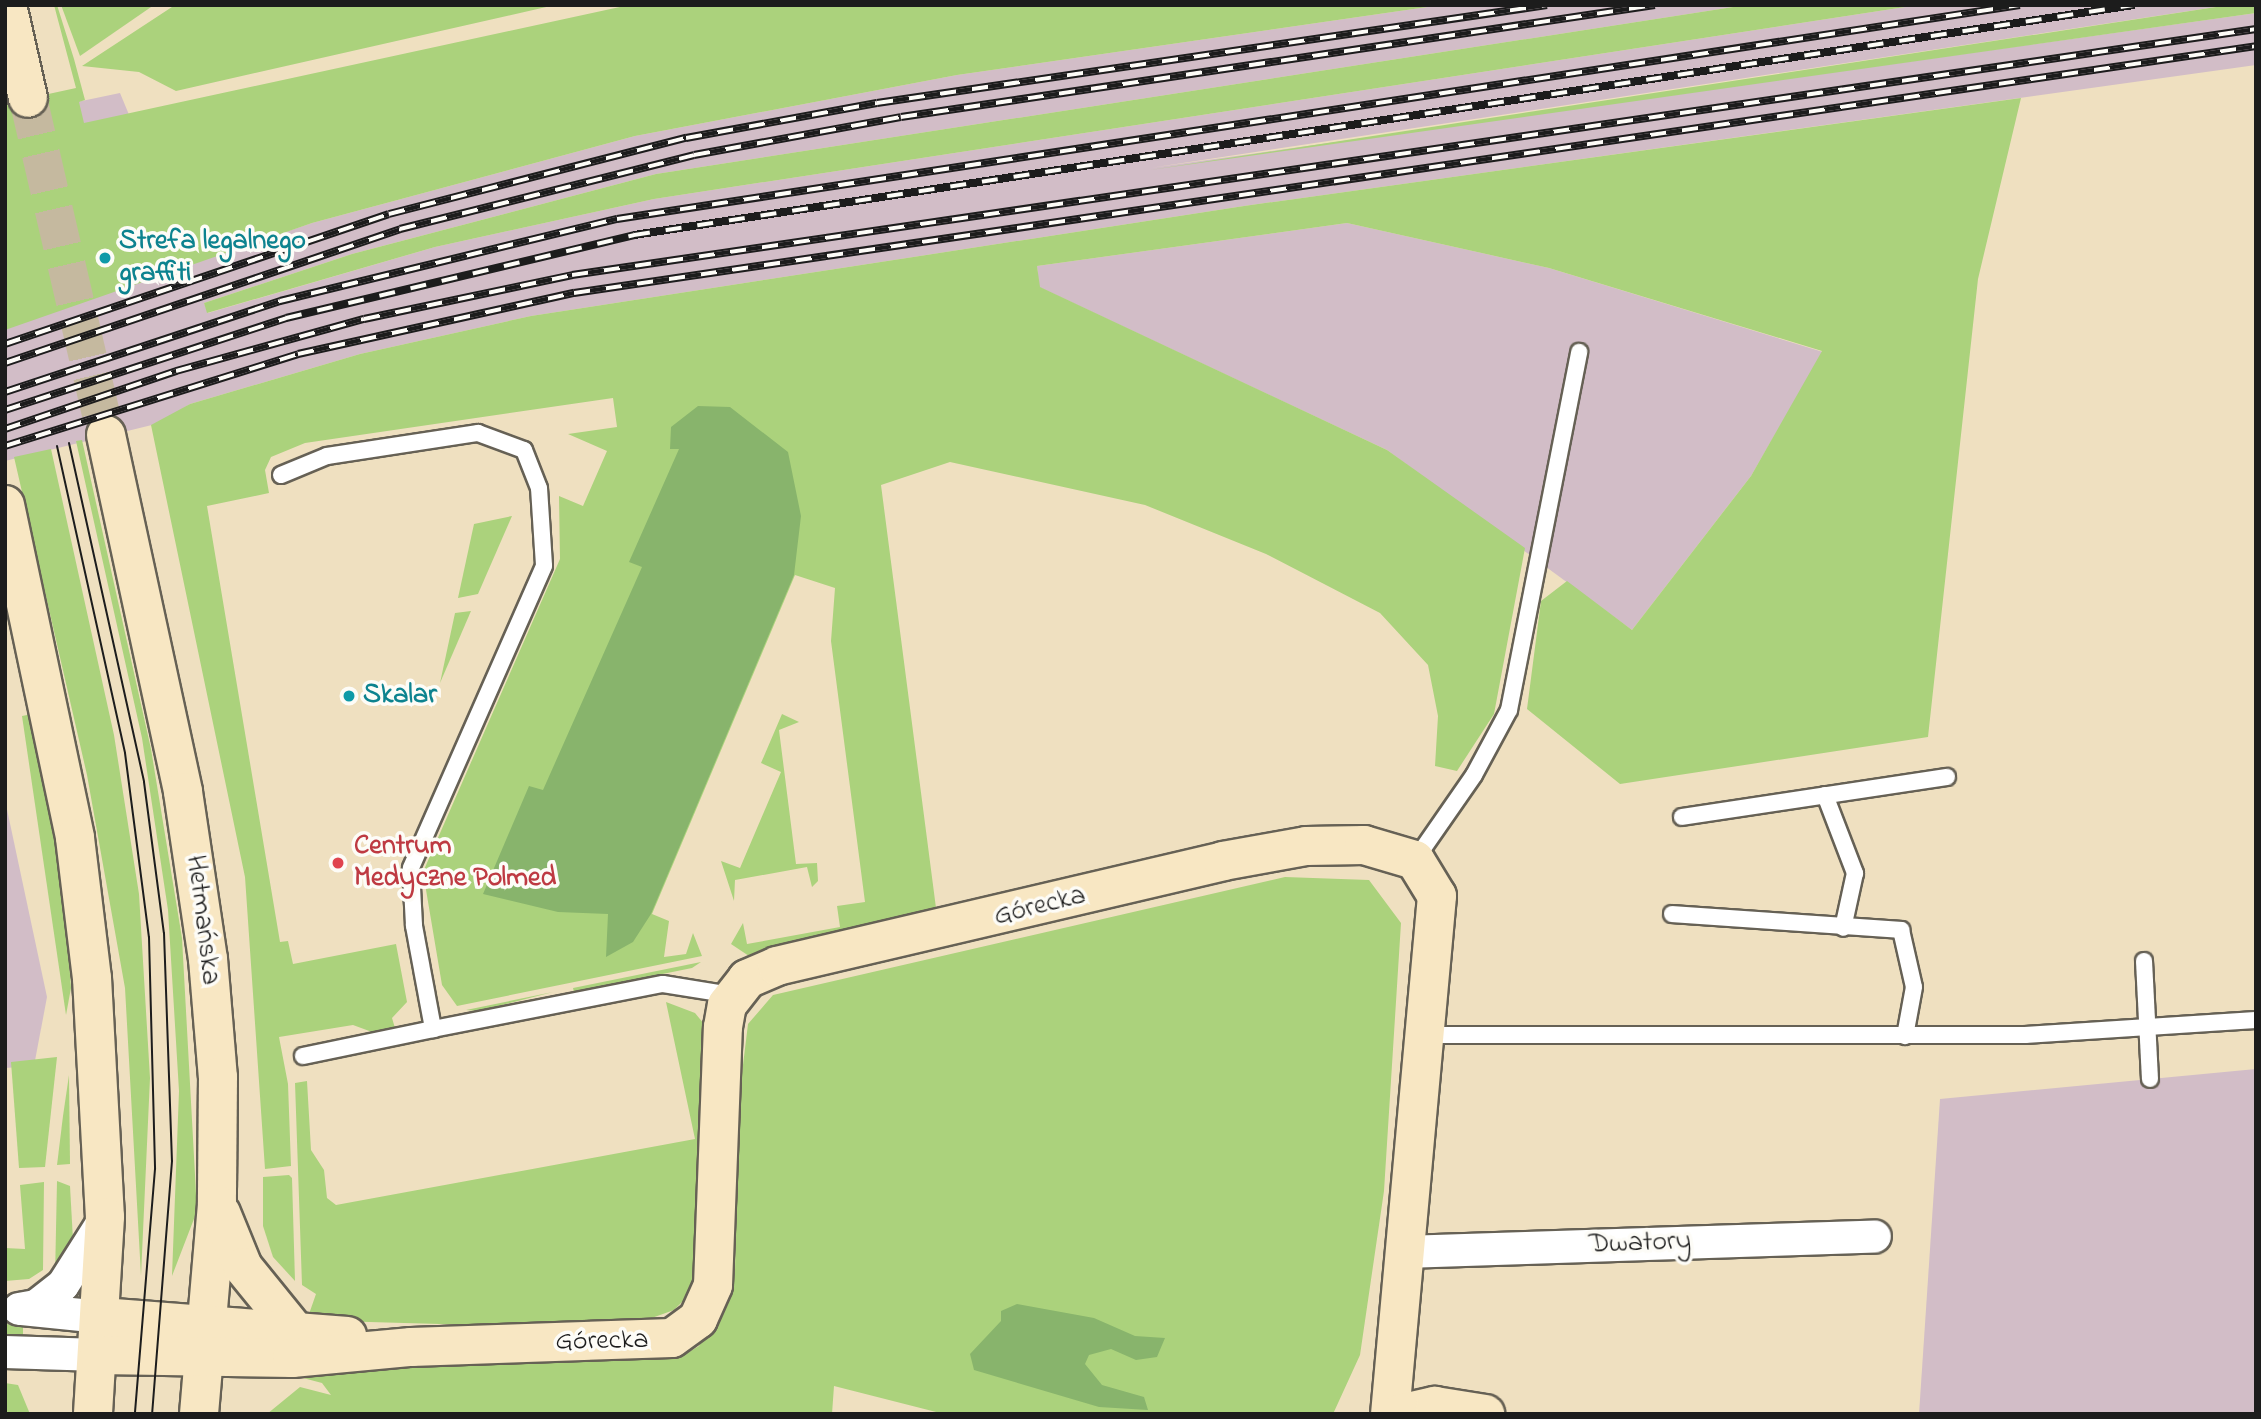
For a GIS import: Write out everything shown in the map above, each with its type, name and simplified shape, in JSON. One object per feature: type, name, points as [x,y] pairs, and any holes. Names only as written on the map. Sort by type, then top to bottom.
[{"type":"street","points":[[6,5],[28,98]]},
{"type":"street","name":"Hetmańska","points":[[106,435],[194,852],[216,1053],[217,1204],[199,1414]]},
{"type":"street","points":[[5,505],[79,862],[104,1217],[99,1355],[93,1414]]},
{"type":"street","name":"Górecka","points":[[101,1317],[205,1342],[342,1356],[411,1347],[647,1343],[672,1338],[698,1319],[715,1272],[723,1027],[732,995],[747,979],[777,965],[1264,852],[1364,845],[1415,860]]},
{"type":"street","points":[[1390,1414],[1437,896],[1415,860]]},
{"type":"street","points":[[217,1204],[243,1267],[295,1331]]},
{"type":"street","points":[[12,1309],[36,1307],[63,1285],[104,1217]]},
{"type":"street","name":"Dwatory","points":[[1405,1252],[1875,1236]]},
{"type":"street","points":[[12,1309],[101,1317]]},
{"type":"street","name":"Górecka","points":[[99,1355],[295,1331],[411,1347]]},
{"type":"street","points":[[5,1352],[99,1355]]},
{"type":"street","points":[[1399,1414],[1435,1406],[1485,1414]]},
{"type":"lane","points":[[1415,860],[1474,775],[1509,710],[1579,352]]},
{"type":"lane","points":[[281,475],[327,456],[478,433],[524,450],[539,488],[544,566],[411,868],[414,926],[433,1029]]},
{"type":"lane","points":[[1682,817],[1947,777]]},
{"type":"lane","points":[[1825,795],[1855,873],[1843,928]]},
{"type":"lane","points":[[1672,914],[1901,930],[1914,987],[1905,1035]]},
{"type":"lane","points":[[2144,961],[2150,1079]]},
{"type":"lane","points":[[303,1056],[663,984],[732,995]]},
{"type":"lane","points":[[1425,1035],[1905,1035],[2149,1027],[2256,1020]]},
{"type":"shaded area","points":[[1441,5],[1746,5],[656,174],[352,254],[204,303],[208,313],[435,247],[654,199],[1918,5],[2229,5],[1150,168],[2256,13],[2256,65],[1244,206],[531,316],[360,354],[190,404],[160,423],[5,461],[5,117],[120,93],[191,264],[312,223],[635,136],[957,75]]},
{"type":"shaded area","points":[[1347,223],[1549,268],[1823,352],[1751,476],[1632,630],[1387,450],[1039,287],[1037,266]]},
{"type":"shaded area","points":[[5,800],[47,997],[34,1066],[5,1068]]},
{"type":"shaded area","points":[[2256,1069],[2256,1414],[1919,1414],[1940,1099]]},
{"type":"green space","points":[[54,5],[57,5],[85,100],[79,102],[84,123],[629,5],[1441,5],[957,75],[635,136],[312,223],[5,330],[5,98],[7,103],[76,88]]},
{"type":"green space","points":[[61,5],[154,5],[80,56]]},
{"type":"green space","points":[[175,5],[555,5],[176,91],[139,72],[82,66]]},
{"type":"green space","points":[[1746,5],[1918,5],[654,199],[435,247],[207,313],[204,303],[352,254],[656,174]]},
{"type":"green space","points":[[2229,5],[2256,5],[2256,13],[1150,170]]},
{"type":"green space","points":[[2021,98],[1978,279],[1928,737],[1620,784],[1527,709],[1541,601],[1567,581],[1632,630],[1751,476],[1822,351],[1549,268],[1347,223],[1037,266],[1040,287],[1387,450],[1525,548],[1494,714],[1457,771],[1435,766],[1438,716],[1428,665],[1380,613],[1266,554],[1145,505],[950,462],[881,485],[936,908],[929,922],[749,956],[731,944],[743,923],[747,944],[840,927],[837,906],[865,902],[831,641],[835,588],[795,575],[652,914],[669,921],[664,957],[686,954],[693,933],[702,956],[457,1006],[442,985],[423,872],[560,559],[559,496],[583,506],[607,451],[568,434],[617,427],[613,398],[305,443],[271,457],[265,470],[269,493],[207,506],[280,942],[288,941],[293,964],[396,944],[407,1002],[392,1018],[395,1028],[372,1032],[353,1025],[279,1037],[288,1084],[291,1166],[265,1169],[245,877],[151,425],[190,404],[360,354],[531,316],[1244,206]]},
{"type":"green space","points":[[698,406],[730,407],[788,452],[801,516],[794,575],[651,914],[633,942],[606,957],[608,914],[558,912],[483,894],[529,786],[543,790],[642,567],[629,562],[679,449],[670,449],[671,427]]},
{"type":"green space","points":[[82,440],[151,749],[182,938],[197,1211],[172,1276],[179,1091],[168,910],[142,738],[76,441]]},
{"type":"green space","points":[[51,449],[114,735],[139,894],[150,1078],[141,1276],[125,988],[87,775],[14,457]]},
{"type":"green space","points":[[512,516],[478,594],[458,598],[474,524]]},
{"type":"green space","points":[[471,611],[440,683],[455,613]]},
{"type":"green space","points":[[32,714],[65,902],[71,988],[66,1015],[22,716]]},
{"type":"green space","points":[[782,714],[799,722],[779,730],[796,864],[817,863],[818,881],[812,887],[807,867],[735,880],[734,901],[721,861],[740,868],[781,772],[761,763]]},
{"type":"green space","points":[[1285,877],[1369,880],[1401,923],[1384,1191],[1360,1355],[1333,1414],[944,1414],[834,1386],[832,1414],[267,1414],[300,1387],[331,1395],[322,1383],[303,1378],[303,1368],[656,1359],[689,1352],[699,1346],[735,1271],[737,1114],[748,1024],[773,995]]},
{"type":"green space","points":[[701,962],[692,968],[574,992],[573,988]]},
{"type":"green space","points":[[553,992],[479,1011],[466,1010]]},
{"type":"green space","points":[[666,1002],[695,1013],[704,1024],[702,1268],[693,1291],[674,1310],[621,1329],[334,1321],[309,1314],[316,1294],[302,1285],[295,1083],[307,1081],[311,1150],[324,1170],[327,1198],[336,1205],[695,1139]]},
{"type":"green space","points":[[57,1057],[45,1167],[19,1168],[11,1062]]},
{"type":"green space","points":[[69,1075],[70,1164],[57,1165],[63,1116]]},
{"type":"green space","points":[[289,1175],[292,1178],[295,1281],[273,1257],[263,1226],[263,1177]]},
{"type":"green space","points":[[57,1181],[70,1186],[73,1240],[55,1277]]},
{"type":"green space","points":[[44,1182],[43,1270],[29,1279],[5,1281],[5,1248],[25,1249],[20,1185]]},
{"type":"green space","points":[[1017,1304],[1094,1318],[1135,1336],[1165,1338],[1157,1357],[1136,1360],[1111,1349],[1089,1355],[1085,1364],[1102,1385],[1144,1397],[1148,1410],[1099,1407],[974,1370],[970,1354],[1001,1321],[1001,1311]]},
{"type":"green space","points":[[5,1324],[23,1325],[23,1336],[5,1336]]},
{"type":"green space","points":[[5,1383],[18,1385],[30,1414],[5,1414]]},
{"type":"tunnel","points":[[28,98],[106,435]]},
{"type":"tram line","points":[[69,443],[144,782],[164,933],[172,1161],[152,1414]]},
{"type":"tram line","points":[[57,446],[125,753],[149,937],[155,1169],[135,1414]]},
{"type":"railway","points":[[5,344],[389,214],[686,138],[877,103],[1547,5]]},
{"type":"railway","points":[[5,363],[400,229],[694,155],[901,117],[1655,5]]},
{"type":"railway","points":[[5,392],[280,301],[617,219],[2020,5]]},
{"type":"railway","points":[[5,410],[286,318],[634,235],[2134,5]]},
{"type":"railway","points":[[5,429],[176,371],[364,319],[572,275],[2256,29]]},
{"type":"railway","points":[[5,446],[298,354],[574,293],[2256,46]]},
{"type":"place","name":"Strefa legalnego graffiti","points":[[105,258]]},
{"type":"place","name":"Skalar","points":[[349,696]]},
{"type":"place","name":"Centrum Medyczne Polmed","points":[[338,863]]}]
